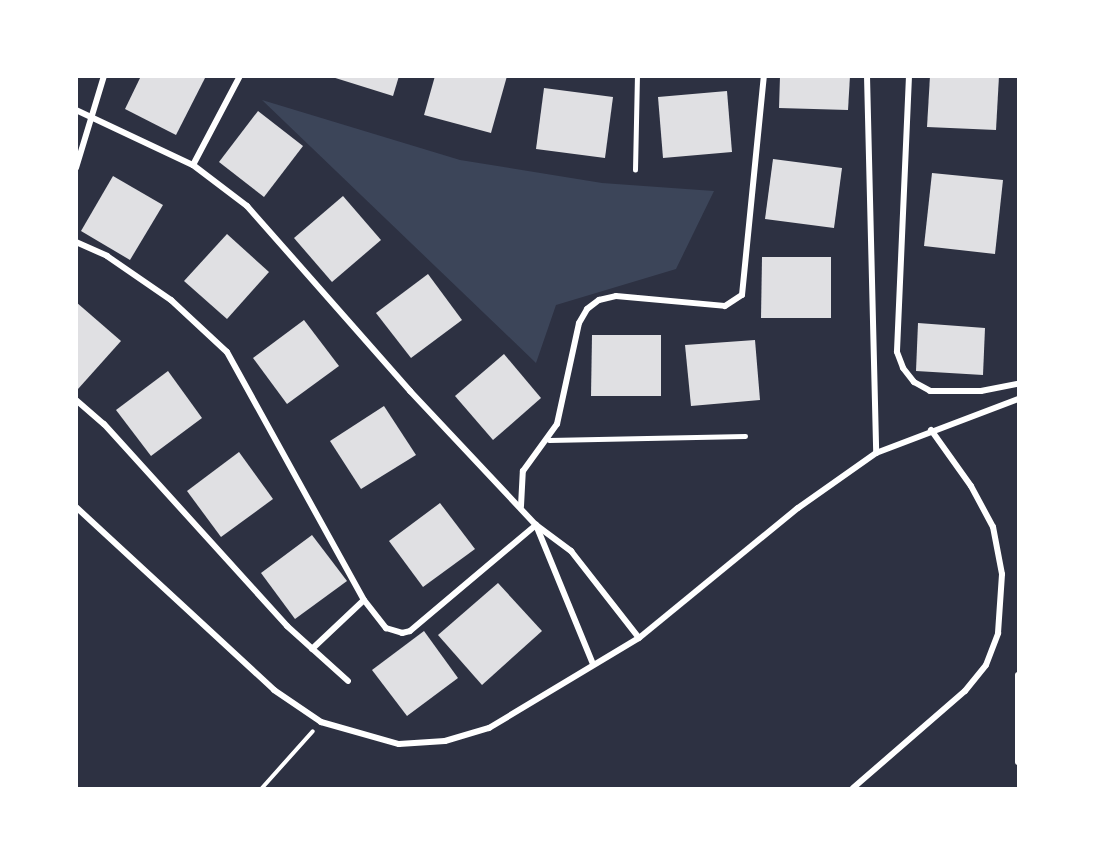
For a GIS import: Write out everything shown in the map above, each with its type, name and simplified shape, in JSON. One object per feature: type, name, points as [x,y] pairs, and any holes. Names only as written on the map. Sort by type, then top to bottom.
[{"type":"street","points":[[76,168],[104,76]]},
{"type":"street","points":[[193,165],[240,76]]},
{"type":"street","points":[[522,508],[523,471],[549,440],[560,416],[579,323],[587,309],[599,300],[616,296],[725,306],[742,295],[764,76]]},
{"type":"street","points":[[867,76],[876,453]]},
{"type":"street","points":[[909,76],[897,352],[903,368],[914,382],[930,391],[981,391],[1018,384]]},
{"type":"street","points":[[76,110],[193,165],[266,224],[401,382],[536,525],[571,551],[639,638]]},
{"type":"street","points":[[76,242],[107,256],[171,300],[227,352],[364,600],[386,628],[402,633],[410,631],[536,525]]},
{"type":"street","points":[[76,507],[274,690],[321,722],[399,744],[445,741],[489,728],[639,638],[798,508],[876,453],[931,430],[1018,399]]},
{"type":"street","points":[[76,400],[104,424],[287,626],[348,681]]},
{"type":"street","points":[[853,789],[965,691],[986,665],[998,633],[1002,574],[993,527],[971,486],[931,430]]},
{"type":"street","points":[[536,525],[593,664]]},
{"type":"street","points":[[312,649],[364,600]]},
{"type":"street","points":[[1018,675],[1018,762]]},
{"type":"lane","points":[[635,170],[637,76]]},
{"type":"lane","points":[[549,440],[745,436]]},
{"type":"path","points":[[262,789],[321,722]]},
{"type":"shaded area","points":[[262,100],[460,160],[602,183],[714,191],[676,269],[556,305],[536,363]]},
{"type":"building","points":[[141,76],[205,78],[176,135],[125,109]]},
{"type":"building","points":[[329,76],[399,76],[393,96]]},
{"type":"building","points":[[435,76],[507,76],[491,133],[424,115]]},
{"type":"building","points":[[780,76],[850,76],[848,110],[779,108]]},
{"type":"building","points":[[930,76],[999,76],[996,130],[927,127]]},
{"type":"building","points":[[544,88],[613,97],[605,158],[536,149]]},
{"type":"building","points":[[727,91],[732,152],[663,158],[658,97]]},
{"type":"building","points":[[258,111],[303,146],[264,197],[219,162]]},
{"type":"building","points":[[773,159],[842,168],[834,228],[765,219]]},
{"type":"building","points":[[932,173],[1003,180],[995,254],[924,246]]},
{"type":"building","points":[[113,176],[163,205],[130,260],[81,231]]},
{"type":"building","points":[[343,196],[381,240],[332,282],[294,238]]},
{"type":"building","points":[[227,234],[269,272],[227,319],[184,281]]},
{"type":"building","points":[[762,257],[831,257],[831,318],[761,318]]},
{"type":"building","points":[[428,274],[462,320],[411,358],[376,313]]},
{"type":"building","points":[[76,302],[121,341],[78,389],[76,387]]},
{"type":"building","points":[[304,320],[339,366],[287,404],[253,358]]},
{"type":"building","points":[[918,323],[985,328],[983,375],[916,371]]},
{"type":"building","points":[[592,335],[661,335],[661,396],[591,396]]},
{"type":"building","points":[[755,340],[760,400],[691,406],[685,345]]},
{"type":"building","points":[[504,354],[541,398],[493,440],[455,396]]},
{"type":"building","points":[[168,371],[202,418],[151,456],[116,410]]},
{"type":"building","points":[[384,406],[416,455],[361,489],[330,441]]},
{"type":"building","points":[[239,452],[273,499],[221,537],[187,491]]},
{"type":"building","points":[[440,503],[475,549],[423,587],[389,541]]},
{"type":"building","points":[[312,535],[347,581],[295,619],[261,573]]},
{"type":"building","points":[[498,583],[542,631],[482,685],[438,635]]},
{"type":"building","points":[[424,631],[458,678],[407,716],[372,670]]}]
